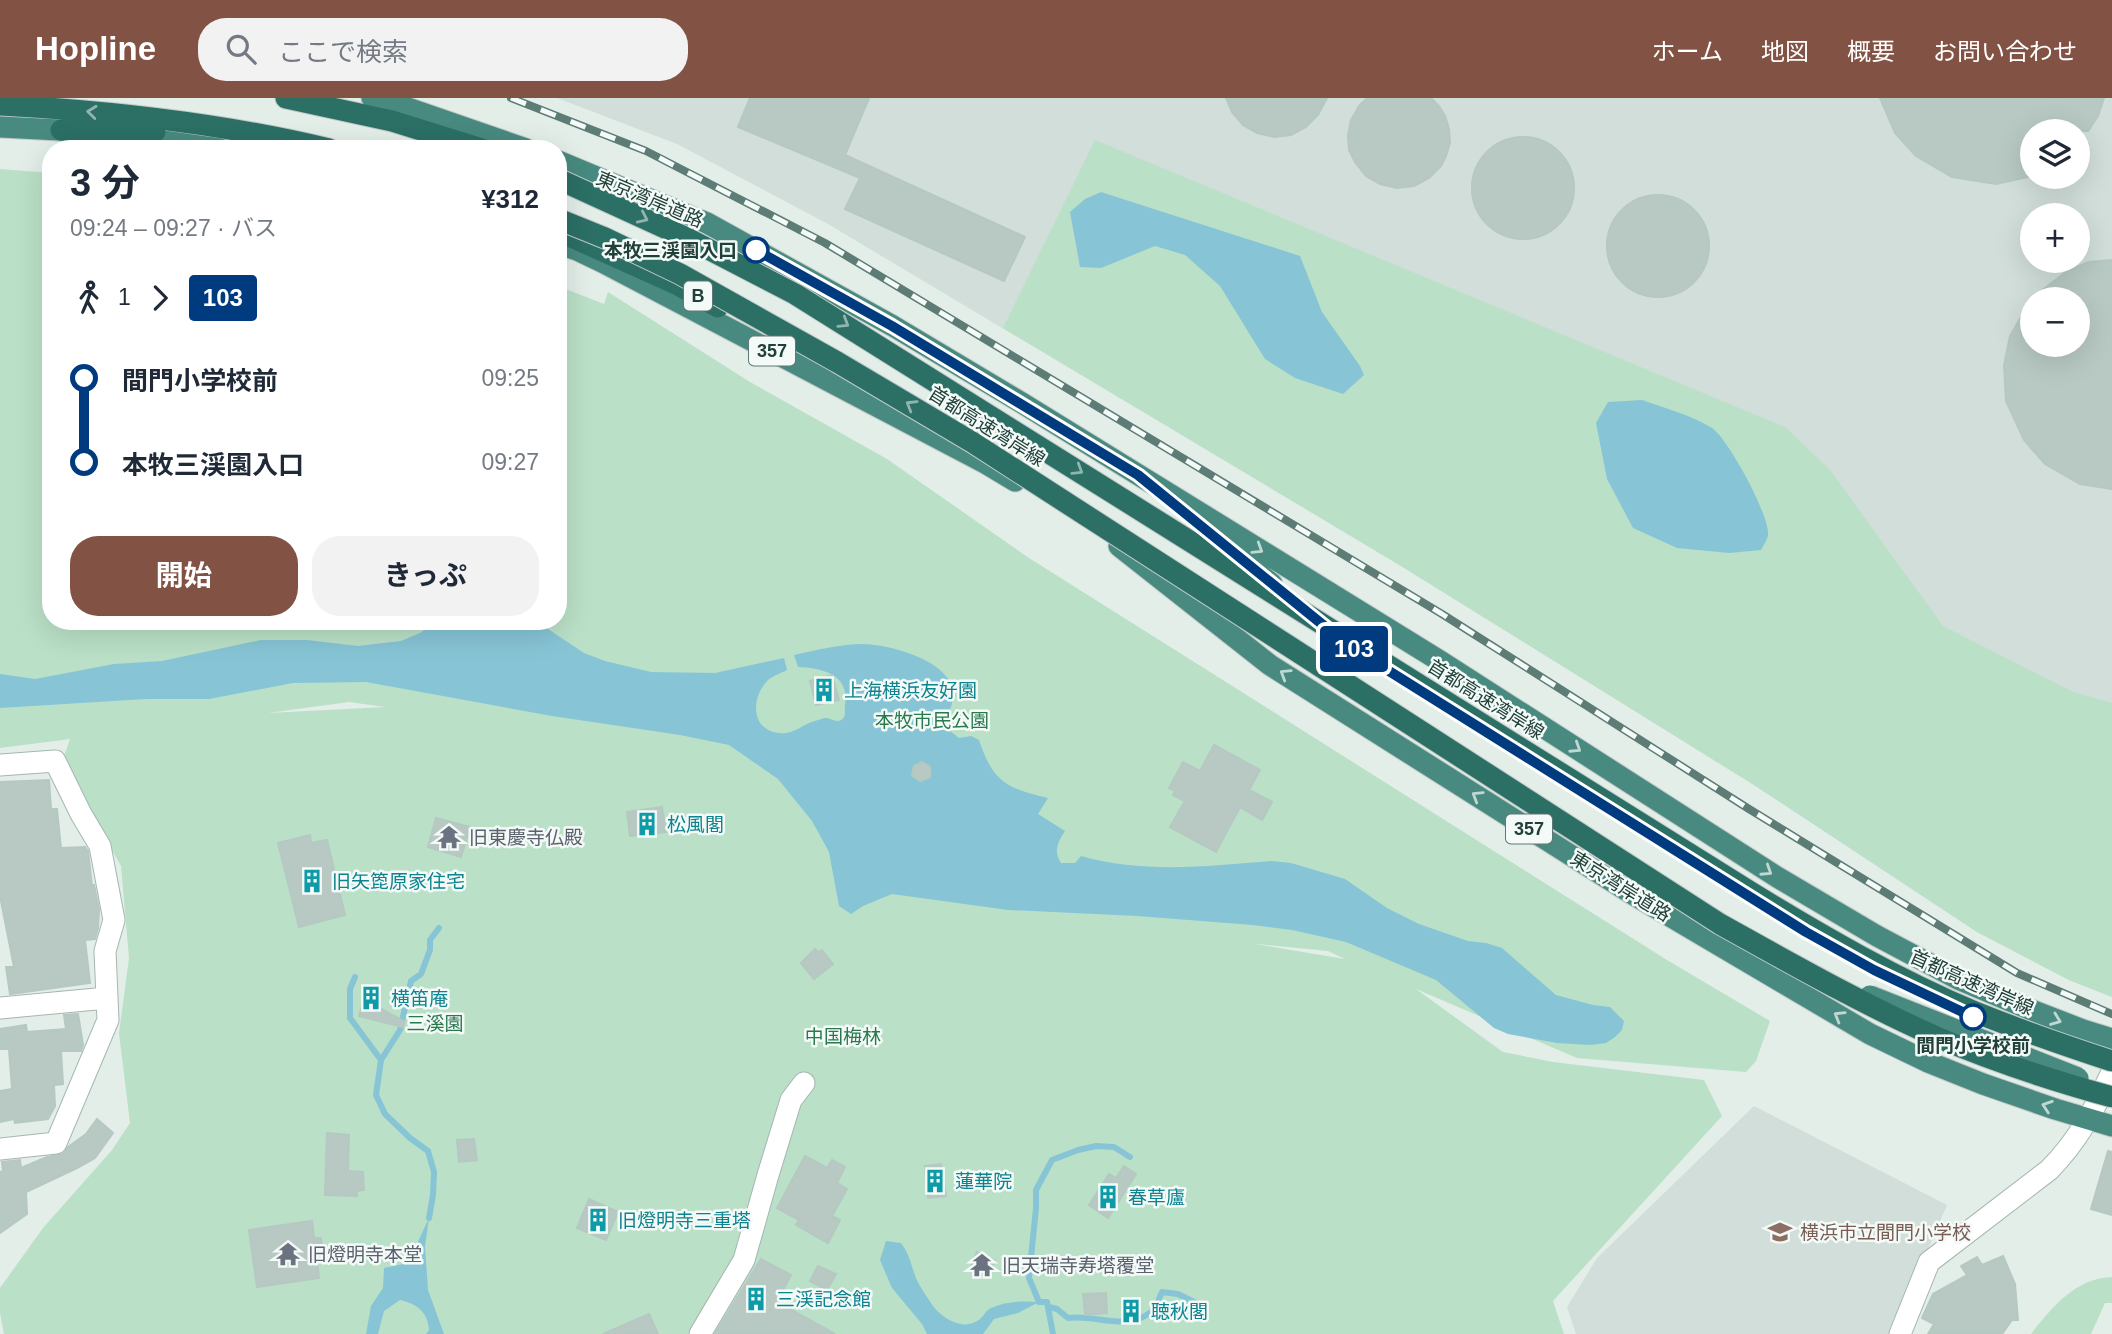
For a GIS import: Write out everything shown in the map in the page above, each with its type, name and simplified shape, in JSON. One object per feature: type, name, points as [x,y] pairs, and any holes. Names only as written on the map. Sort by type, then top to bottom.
[{"type":"highway","points":[[286,98],[392,121]]},
{"type":"highway","points":[[332,98],[453,140]]},
{"type":"highway","points":[[372,98],[500,140]]},
{"type":"highway","points":[[0,105],[66,109],[225,128],[284,140]]},
{"type":"highway","points":[[0,127],[145,131],[216,140]]},
{"type":"highway","points":[[61,130],[164,140]]},
{"type":"highway","name":"東京湾岸道路","points":[[567,166],[706,223],[892,326],[1440,661],[1777,877],[1877,936],[1958,979],[2059,1021],[2112,1039]]},
{"type":"highway","name":"首都高速湾岸線","points":[[567,183],[689,239],[796,293],[1834,942],[1974,1011],[2112,1063]]},
{"type":"highway","name":"首都高速湾岸線","points":[[567,223],[680,274],[972,442],[1731,930],[1874,1008],[1942,1039],[2010,1065],[2112,1095]]},
{"type":"highway","name":"B","points":[[567,235],[678,285],[783,342],[837,362]]},
{"type":"highway","name":"東京湾岸道路","points":[[567,247],[604,263],[985,463],[1099,530],[1642,864],[1723,917],[1848,987],[2112,1095]]},
{"type":"highway","name":"東京湾岸道路","points":[[1138,475],[1349,646],[1806,932],[1874,970],[1978,1020],[2112,1063]]},
{"type":"highway","name":"東京湾岸道路","points":[[1099,530],[1270,665],[1629,892],[1870,1034],[1939,1067],[2112,1126]]},
{"type":"street","points":[[0,765],[54,761],[100,846],[114,920],[105,951],[108,1020],[56,1143],[0,1149]]},
{"type":"street","points":[[0,1008],[107,998]]},
{"type":"street","points":[[1900,1334],[1930,1262],[2049,1170],[2066,1153],[2089,1120],[2112,1072]]},
{"type":"street","points":[[700,1334],[744,1260],[791,1100],[804,1083]]},
{"type":"shaded area","points":[[557,98],[2112,98],[2112,997],[2069,980],[1977,932],[1754,785],[1401,566],[828,224],[677,144]]},
{"type":"shaded area","name":"横浜市立間門小学校","points":[[1754,1106],[1947,1205],[1891,1334],[1576,1334],[1567,1307],[1597,1258]]},
{"type":"green space","points":[[1095,140],[1785,427],[1830,470],[1943,626],[2073,692],[2112,703],[2112,997],[2069,980],[1977,932],[1754,785],[1401,566],[1003,328]]},
{"type":"green space","name":"三溪園","points":[[0,169],[42,172],[42,630],[567,630],[567,290],[604,304],[608,292],[750,382],[887,459],[1029,558],[1667,960],[1770,1021],[1756,1061],[1746,1072],[1577,1058],[1416,989],[1503,1052],[1553,1062],[1704,1080],[1722,1116],[1553,1301],[1564,1334],[4,1334],[0,1313],[0,1288],[43,1228],[112,1150],[130,1123],[119,1033],[129,958],[121,866],[62,762],[70,739],[0,748]],"holes":[[[349,702],[385,707],[268,713]],[[1250,943],[1328,951],[1345,959]]]},
{"type":"green space","points":[[2112,1277],[2112,1303],[2105,1303],[2091,1334],[2031,1334],[2056,1304],[2076,1288]]},
{"type":"water","points":[[1101,192],[1300,256],[1322,312],[1364,375],[1343,394],[1295,378],[1265,359],[1220,286],[1185,255],[1155,246],[1101,268],[1080,267],[1070,212],[1085,199]]},
{"type":"water","points":[[1642,400],[1695,419],[1719,434],[1747,478],[1763,512],[1768,536],[1761,550],[1729,553],[1677,548],[1633,528],[1607,479],[1596,423],[1608,402]]},
{"type":"water","points":[[424,630],[550,630],[584,653],[651,672],[715,673],[784,658],[787,670],[768,680],[762,687],[756,704],[756,712],[763,726],[780,733],[823,718],[839,721],[845,715],[845,695],[839,680],[825,671],[798,667],[794,655],[837,646],[864,644],[907,653],[923,659],[947,677],[953,689],[951,706],[942,722],[945,727],[959,738],[971,736],[979,740],[990,765],[1003,781],[1021,791],[1048,798],[1038,814],[1065,831],[1057,847],[1061,863],[1075,863],[1081,856],[1105,862],[1152,867],[1272,861],[1291,863],[1345,879],[1387,908],[1419,924],[1468,941],[1502,948],[1556,995],[1610,1007],[1624,1021],[1622,1030],[1606,1043],[1590,1045],[1557,1043],[1508,1034],[1494,1028],[1436,980],[1346,942],[1292,930],[1137,916],[1008,910],[892,894],[851,914],[839,906],[829,852],[812,821],[778,779],[729,745],[680,735],[552,716],[366,682],[293,683],[209,699],[146,699],[0,708],[0,674],[35,679],[114,664],[162,661],[261,640],[307,640],[358,646],[401,641]]},
{"type":"water","points":[[429,1218],[425,1247],[428,1290],[444,1334],[426,1334],[429,1330],[424,1314],[412,1304],[400,1300],[384,1311],[378,1334],[366,1334],[371,1306],[383,1288],[384,1268],[408,1263]]},
{"type":"water","points":[[886,1241],[901,1243],[933,1306],[954,1322],[974,1323],[989,1309],[1003,1304],[1039,1302],[1018,1313],[994,1319],[983,1334],[927,1334],[892,1288],[880,1260]]},
{"type":"building","points":[[750,98],[869,98],[845,155],[1025,237],[1004,281],[845,209],[860,178],[738,127]]},
{"type":"building","points":[[1226,98],[1327,98],[1318,115],[1306,127],[1291,135],[1274,137],[1257,133],[1243,125],[1232,112]]},
{"type":"building","points":[[1367,98],[1431,98],[1439,106],[1449,129],[1450,143],[1441,166],[1429,178],[1414,186],[1397,188],[1380,184],[1366,176],[1355,162],[1349,150],[1351,120]]},
{"type":"building","points":[[1880,98],[2104,98],[2098,116],[2090,128],[2090,119],[2020,119],[2020,179],[1996,184],[1952,177],[1916,156],[1895,133]]},
{"type":"building","points":[[1523,137],[1542,141],[1559,152],[1570,169],[1574,188],[1570,207],[1559,224],[1542,235],[1523,239],[1504,235],[1487,224],[1476,207],[1472,188],[1476,169],[1487,152],[1504,141]]},
{"type":"building","points":[[1658,195],[1677,199],[1694,210],[1705,227],[1709,246],[1705,265],[1694,282],[1677,293],[1658,297],[1639,293],[1622,282],[1611,265],[1607,246],[1611,227],[1622,210],[1639,199]]},
{"type":"building","points":[[2112,260],[2112,489],[2080,484],[2045,464],[2024,440],[2006,401],[2004,365],[2010,336],[2020,319],[2020,357],[2090,357],[2090,287],[2046,287],[2064,273],[2090,273],[2090,262]]},
{"type":"building","name":"上海横浜友好園","points":[[832,675],[839,700],[816,705],[810,681]]},
{"type":"building","points":[[1214,745],[1260,770],[1249,790],[1272,802],[1262,820],[1240,807],[1216,852],[1170,827],[1185,801],[1173,795],[1175,791],[1169,788],[1183,762],[1200,771]]},
{"type":"building","points":[[922,762],[930,767],[930,777],[920,781],[912,775],[914,766]]},
{"type":"building","points":[[49,780],[51,809],[57,809],[61,848],[85,847],[88,851],[92,886],[94,885],[99,909],[95,939],[85,940],[90,983],[10,994],[6,967],[14,967],[0,896],[0,782]]},
{"type":"building","name":"松風閣","points":[[662,807],[666,832],[630,836],[627,812]]},
{"type":"building","name":"旧東慶寺仏殿","points":[[436,818],[470,827],[461,857],[428,847]]},
{"type":"building","name":"旧矢箆原家住宅","points":[[310,835],[311,843],[327,840],[345,915],[299,927],[278,843]]},
{"type":"building","points":[[815,949],[819,952],[822,950],[833,964],[814,979],[801,963]]},
{"type":"building","points":[[364,999],[405,1022],[403,1027],[359,1016]]},
{"type":"building","points":[[78,1014],[83,1045],[81,1051],[61,1051],[63,1084],[54,1085],[55,1106],[48,1119],[15,1123],[14,1119],[0,1122],[0,1091],[12,1089],[9,1049],[0,1049],[0,1029],[26,1025],[27,1032],[66,1029],[64,1015]]},
{"type":"building","points":[[97,1119],[113,1133],[95,1158],[26,1192],[27,1214],[0,1233],[2,1162],[20,1160],[21,1168],[47,1157],[63,1154],[86,1134]]},
{"type":"building","points":[[327,1133],[349,1135],[348,1171],[363,1172],[364,1190],[357,1191],[357,1196],[325,1195]]},
{"type":"building","points":[[474,1139],[477,1160],[459,1162],[457,1140]]},
{"type":"building","points":[[2108,1151],[2112,1152],[2112,1215],[2091,1209]]},
{"type":"building","points":[[805,1156],[827,1168],[832,1160],[845,1167],[837,1183],[847,1189],[832,1216],[840,1220],[828,1243],[796,1225],[799,1220],[777,1208]]},
{"type":"building","name":"蓮華院","points":[[941,1164],[946,1196],[928,1198],[925,1166]]},
{"type":"building","name":"春草廬","points":[[1124,1166],[1136,1174],[1108,1218],[1089,1205],[1109,1174],[1116,1178]]},
{"type":"building","name":"旧燈明寺三重塔","points":[[589,1199],[618,1212],[606,1240],[577,1228]]},
{"type":"building","name":"旧燈明寺本堂","points":[[312,1221],[314,1238],[321,1238],[324,1260],[317,1261],[319,1278],[257,1287],[249,1230]]},
{"type":"building","name":"旧天瑞寺寿塔覆堂","points":[[977,1252],[995,1261],[987,1277],[970,1270]]},
{"type":"building","points":[[2003,1256],[2015,1284],[2018,1320],[2012,1320],[2002,1334],[1928,1334],[1934,1324],[1922,1318],[1933,1294],[1967,1275],[1961,1266],[1977,1257],[1982,1265]]},
{"type":"building","name":"三渓記念館","points":[[761,1259],[791,1275],[777,1302],[835,1334],[715,1334]]},
{"type":"building","points":[[818,1266],[836,1274],[827,1290],[810,1281]]},
{"type":"building","points":[[1106,1293],[1107,1313],[1085,1315],[1083,1294]]},
{"type":"building","points":[[649,1314],[658,1334],[603,1334]]},
{"type":"waterway","points":[[429,1218],[434,1172],[428,1151],[385,1114],[376,1095],[381,1060],[400,1030],[411,981],[421,974],[430,950],[430,940],[439,928]]},
{"type":"waterway","points":[[355,977],[350,989],[350,1018],[381,1060]]},
{"type":"waterway","points":[[1053,1334],[1047,1302],[1039,1302],[1029,1278],[1036,1190],[1052,1160],[1078,1150],[1096,1146],[1114,1147],[1130,1157]]},
{"type":"waterway","points":[[1049,1307],[1057,1309],[1068,1318],[1121,1322],[1141,1318],[1151,1312],[1162,1292],[1178,1294],[1196,1303]]},
{"type":"railway","points":[[511,98],[646,151],[825,243],[1442,614],[1749,809],[2017,973],[2112,1014]]},
{"type":"bus line","name":"103","points":[[756,250],[1023,403],[1138,475],[1349,646],[1806,932],[1874,970],[1973,1017]]},
{"type":"place","name":"本牧三渓園入口","points":[[756,250]]},
{"type":"place","name":"上海横浜友好園","points":[[824,690]]},
{"type":"place","name":"松風閣","points":[[647,824]]},
{"type":"place","name":"旧東慶寺仏殿","points":[[449,837]]},
{"type":"place","name":"旧矢箆原家住宅","points":[[312,881]]},
{"type":"place","name":"横笛庵","points":[[371,998]]},
{"type":"place","name":"間門小学校前","points":[[1973,1017]]},
{"type":"place","name":"蓮華院","points":[[935,1181]]},
{"type":"place","name":"春草廬","points":[[1108,1197]]},
{"type":"place","name":"旧燈明寺三重塔","points":[[598,1220]]},
{"type":"place","name":"横浜市立間門小学校","points":[[1780,1232]]},
{"type":"place","name":"旧燈明寺本堂","points":[[288,1254]]},
{"type":"place","name":"旧天瑞寺寿塔覆堂","points":[[982,1265]]},
{"type":"place","name":"三渓記念館","points":[[756,1299]]},
{"type":"place","name":"聴秋閣","points":[[1131,1311]]},
{"type":"park label","name":"本牧市民公園","points":[[932,720]]},
{"type":"park label","name":"中国梅林","points":[[843,1036]]}]
